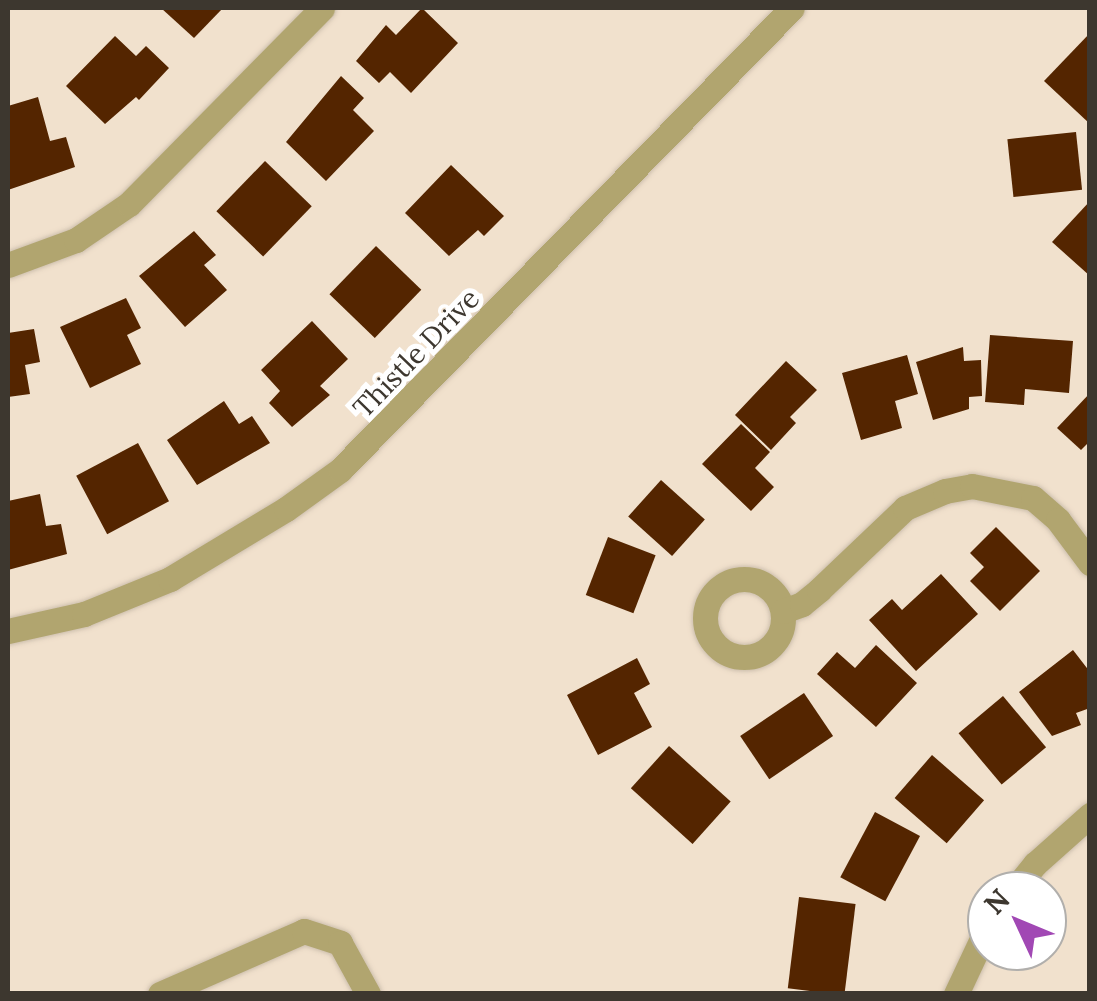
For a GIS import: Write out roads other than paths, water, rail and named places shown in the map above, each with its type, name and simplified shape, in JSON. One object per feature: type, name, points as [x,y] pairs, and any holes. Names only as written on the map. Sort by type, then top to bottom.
[{"type":"street","points":[[8,266],[76,240],[129,204],[322,8]]},
{"type":"street","name":"Thistle Drive","points":[[8,630],[84,614],[170,578],[286,510],[340,470],[792,8]]},
{"type":"street","points":[[783,611],[802,604],[819,590],[905,508],[945,491],[1001,488],[1033,498],[1058,520],[1090,563]]},
{"type":"street","points":[[1029,871],[1090,815]]},
{"type":"street","points":[[160,994],[292,933],[329,936],[348,952],[368,994]]},
{"type":"street","points":[[956,994],[967,971]]}]
